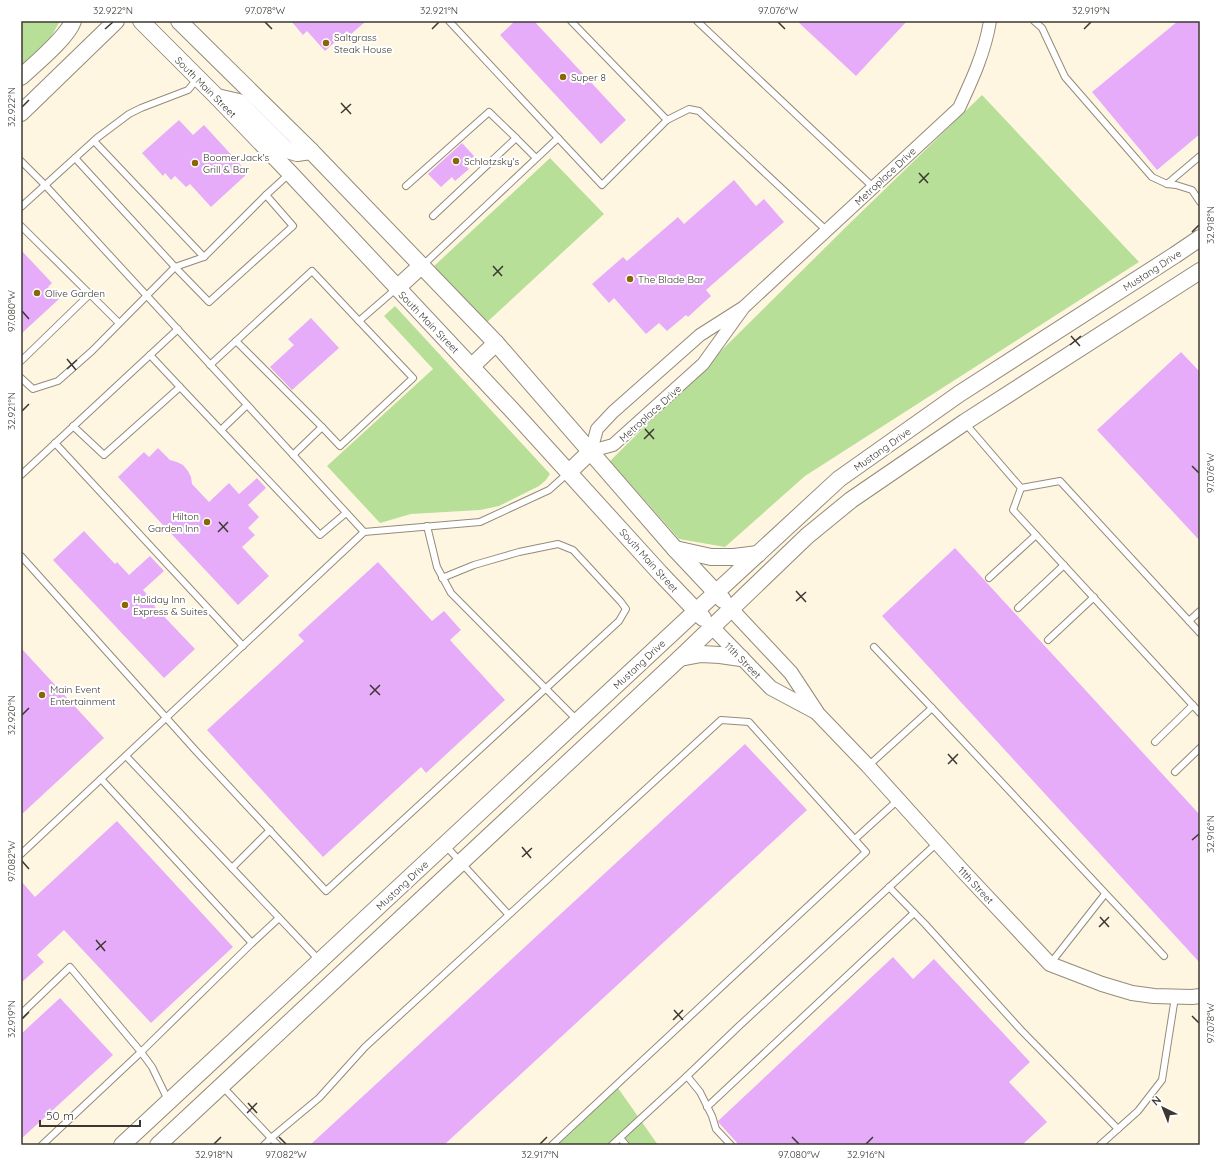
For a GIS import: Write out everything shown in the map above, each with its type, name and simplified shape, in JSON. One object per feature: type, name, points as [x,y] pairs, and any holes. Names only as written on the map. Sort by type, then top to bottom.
[{"type":"main road","points":[[21,77],[64,36],[73,21]]},
{"type":"main road","points":[[21,113],[116,21]]},
{"type":"main road","name":"South Main Street","points":[[141,21],[290,173],[472,366],[660,573],[712,627]]},
{"type":"main road","points":[[179,21],[310,151],[496,344],[731,609]]},
{"type":"main road","points":[[193,21],[205,46]]},
{"type":"main road","points":[[217,97],[239,102],[287,150],[297,153],[310,151]]},
{"type":"main road","name":"Mustang Drive","points":[[122,1145],[839,479],[960,394],[1175,256],[1200,238]]},
{"type":"main road","points":[[397,288],[422,266]]},
{"type":"main road","points":[[158,1145],[680,658],[807,536],[851,500],[965,422],[1200,271]]},
{"type":"main road","points":[[472,366],[496,344]]},
{"type":"main road","points":[[569,472],[591,451]]},
{"type":"main road","points":[[676,548],[712,557],[734,557],[758,554]]},
{"type":"main road","points":[[680,658],[701,654],[741,658]]},
{"type":"main road","points":[[320,961],[337,978]]},
{"type":"street","name":"Metroplace Drive","points":[[591,451],[597,429],[613,412],[700,335],[744,307],[959,108],[977,68],[988,37],[990,21]]},
{"type":"street","name":"Metroplace Drive","points":[[591,451],[613,445],[704,364],[744,307]]},
{"type":"street","name":"11th Street","points":[[731,609],[791,673],[818,714],[868,766],[937,843],[1050,964],[1102,984],[1132,993],[1172,997],[1200,996]]},
{"type":"street","name":"11th Street","points":[[712,627],[771,688],[818,714]]},
{"type":"lane","points":[[449,21],[602,184],[668,120],[689,109],[699,112],[826,230]]},
{"type":"lane","points":[[572,21],[668,120]]},
{"type":"lane","points":[[697,21],[874,187]]},
{"type":"lane","points":[[1034,21],[1042,28],[1065,78],[1152,177],[1167,184],[1192,190],[1200,202]]},
{"type":"lane","points":[[21,207],[94,141],[129,114],[140,108],[188,90],[198,78]]},
{"type":"lane","points":[[406,186],[489,112],[536,158]]},
{"type":"lane","points":[[433,216],[516,138]]},
{"type":"lane","points":[[422,266],[558,138]]},
{"type":"lane","points":[[94,141],[204,257]]},
{"type":"lane","points":[[1167,184],[1200,156]]},
{"type":"lane","points":[[75,158],[209,302],[293,226],[266,196]]},
{"type":"lane","points":[[21,161],[45,185],[364,532]]},
{"type":"lane","points":[[21,378],[33,389],[58,381],[92,351],[175,267],[204,257],[290,173]]},
{"type":"lane","points":[[21,226],[119,324]]},
{"type":"lane","points":[[210,365],[236,341],[312,271],[413,378],[340,446],[236,341]]},
{"type":"lane","points":[[359,321],[397,288]]},
{"type":"lane","points":[[21,361],[90,294]]},
{"type":"lane","points":[[21,475],[178,329]]},
{"type":"lane","points":[[150,355],[320,535],[346,513]]},
{"type":"lane","points":[[73,426],[104,456],[180,387]]},
{"type":"lane","points":[[221,430],[247,405]]},
{"type":"lane","points":[[965,422],[1021,488]]},
{"type":"lane","points":[[293,455],[322,427]]},
{"type":"lane","points":[[55,443],[243,646]]},
{"type":"lane","points":[[21,854],[364,532],[480,522],[549,490],[569,472]]},
{"type":"lane","points":[[1021,488],[1060,481],[1200,633]]},
{"type":"lane","points":[[1021,488],[1013,510],[1200,713]]},
{"type":"lane","points":[[427,526],[436,567],[451,593],[578,721]]},
{"type":"lane","points":[[989,578],[1036,535]]},
{"type":"lane","points":[[21,556],[196,750],[326,891],[619,622],[626,609],[573,550],[558,544],[519,552],[474,565],[442,578]]},
{"type":"lane","points":[[1018,608],[1064,565]]},
{"type":"lane","points":[[1048,640],[1094,597]]},
{"type":"lane","points":[[1189,621],[1200,611]]},
{"type":"lane","points":[[874,647],[1164,956]]},
{"type":"lane","points":[[1155,742],[1193,705]]},
{"type":"lane","points":[[868,766],[932,708]]},
{"type":"lane","points":[[264,1145],[319,1098],[365,1046],[721,720],[749,722],[866,852],[552,1145]]},
{"type":"lane","points":[[1175,772],[1200,748]]},
{"type":"lane","points":[[126,756],[320,961]]},
{"type":"lane","points":[[101,779],[252,943]]},
{"type":"lane","points":[[855,839],[899,800]]},
{"type":"lane","points":[[232,868],[270,830]]},
{"type":"lane","points":[[612,1145],[937,843]]},
{"type":"lane","points":[[445,845],[508,914]]},
{"type":"lane","points":[[889,887],[1021,1030],[1118,1129]]},
{"type":"lane","points":[[1050,964],[1105,894]]},
{"type":"lane","points":[[707,1107],[914,913]]},
{"type":"lane","points":[[42,1145],[141,1052],[279,918]]},
{"type":"lane","points":[[21,1014],[70,967],[141,1052],[152,1067],[169,1102]]},
{"type":"lane","points":[[1100,1145],[1138,1111],[1162,1080],[1172,997]]},
{"type":"lane","points":[[687,1076],[700,1092],[716,1129],[732,1145]]},
{"type":"lane","points":[[222,1086],[278,1145]]},
{"type":"lane","points":[[620,1138],[626,1145]]},
{"type":"green space","points":[[21,21],[60,21],[46,46],[21,71]]},
{"type":"green space","points":[[982,95],[1139,262],[805,476],[725,547],[679,539],[610,461],[848,225]]},
{"type":"green space","points":[[550,158],[604,214],[485,324],[433,267]]},
{"type":"green space","points":[[395,306],[550,474],[539,486],[499,506],[480,510],[411,514],[380,523],[327,466],[433,369],[384,316]]},
{"type":"green space","points":[[618,1088],[658,1145],[558,1145]]},
{"type":"building","name":"Saltgrass Steak House","points":[[291,21],[366,21],[350,35],[347,31],[325,51],[307,31],[303,35]]},
{"type":"building","name":"Super 8","points":[[515,21],[534,21],[626,120],[601,144],[500,35]]},
{"type":"building","points":[[797,21],[907,21],[856,76]]},
{"type":"building","points":[[1178,21],[1200,21],[1200,134],[1157,170],[1092,92]]},
{"type":"building","name":"BoomerJack's Grill & Bar","points":[[179,120],[193,135],[204,125],[248,173],[211,207],[190,184],[186,187],[175,176],[171,180],[165,173],[163,176],[142,153]]},
{"type":"building","name":"Schlotzsky's","points":[[462,143],[474,156],[465,165],[469,169],[455,181],[452,177],[441,187],[428,174]]},
{"type":"building","points":[[734,180],[756,206],[764,199],[784,222],[706,290],[711,296],[688,317],[686,315],[667,331],[659,323],[646,334],[614,298],[609,303],[592,284],[623,257],[627,261],[678,217],[684,224]]},
{"type":"building","name":"Olive Garden","points":[[21,250],[52,283],[48,287],[59,299],[21,334]]},
{"type":"building","points":[[311,318],[339,348],[292,390],[270,367],[294,345],[288,339]]},
{"type":"building","points":[[1181,352],[1200,372],[1200,541],[1097,430]]},
{"type":"building","name":"Hilton Garden Inn","points":[[158,448],[170,460],[183,465],[191,477],[192,484],[209,502],[229,483],[239,494],[257,478],[266,488],[248,505],[259,517],[248,528],[255,535],[242,547],[269,576],[238,605],[118,477],[144,452],[149,457]]},
{"type":"building","name":"Holiday Inn Express & Suites","points":[[84,531],[115,564],[117,562],[129,575],[150,556],[164,571],[143,590],[156,604],[154,606],[195,649],[164,678],[53,560]]},
{"type":"building","points":[[955,548],[1200,815],[1200,963],[882,616]]},
{"type":"building","points":[[378,562],[432,621],[444,611],[461,630],[450,640],[505,700],[426,773],[421,767],[323,857],[207,730],[304,641],[298,635]]},
{"type":"building","name":"Main Event Entertainment","points":[[21,648],[104,738],[21,815]]},
{"type":"building","points":[[745,744],[807,810],[444,1145],[310,1145]]},
{"type":"building","points":[[117,821],[233,947],[151,1023],[64,930],[37,955],[44,962],[21,983],[21,881],[35,897]]},
{"type":"building","points":[[893,957],[913,979],[934,959],[1030,1062],[1009,1082],[1047,1122],[1022,1145],[739,1145],[718,1121]]},
{"type":"building","points":[[60,998],[113,1055],[21,1139],[21,1034]]},
{"type":"place","name":"Saltgrass Steak House","points":[[326,43]]},
{"type":"place","name":"Super 8","points":[[563,77]]},
{"type":"place","name":"Schlotzsky's","points":[[456,161]]},
{"type":"place","name":"BoomerJack's Grill & Bar","points":[[195,163]]},
{"type":"place","name":"The Blade Bar","points":[[630,279]]},
{"type":"place","name":"Olive Garden","points":[[37,293]]},
{"type":"place","name":"Hilton Garden Inn","points":[[207,522]]},
{"type":"place","name":"Holiday Inn Express & Suites","points":[[125,605]]},
{"type":"place","name":"Main Event Entertainment","points":[[42,695]]}]
